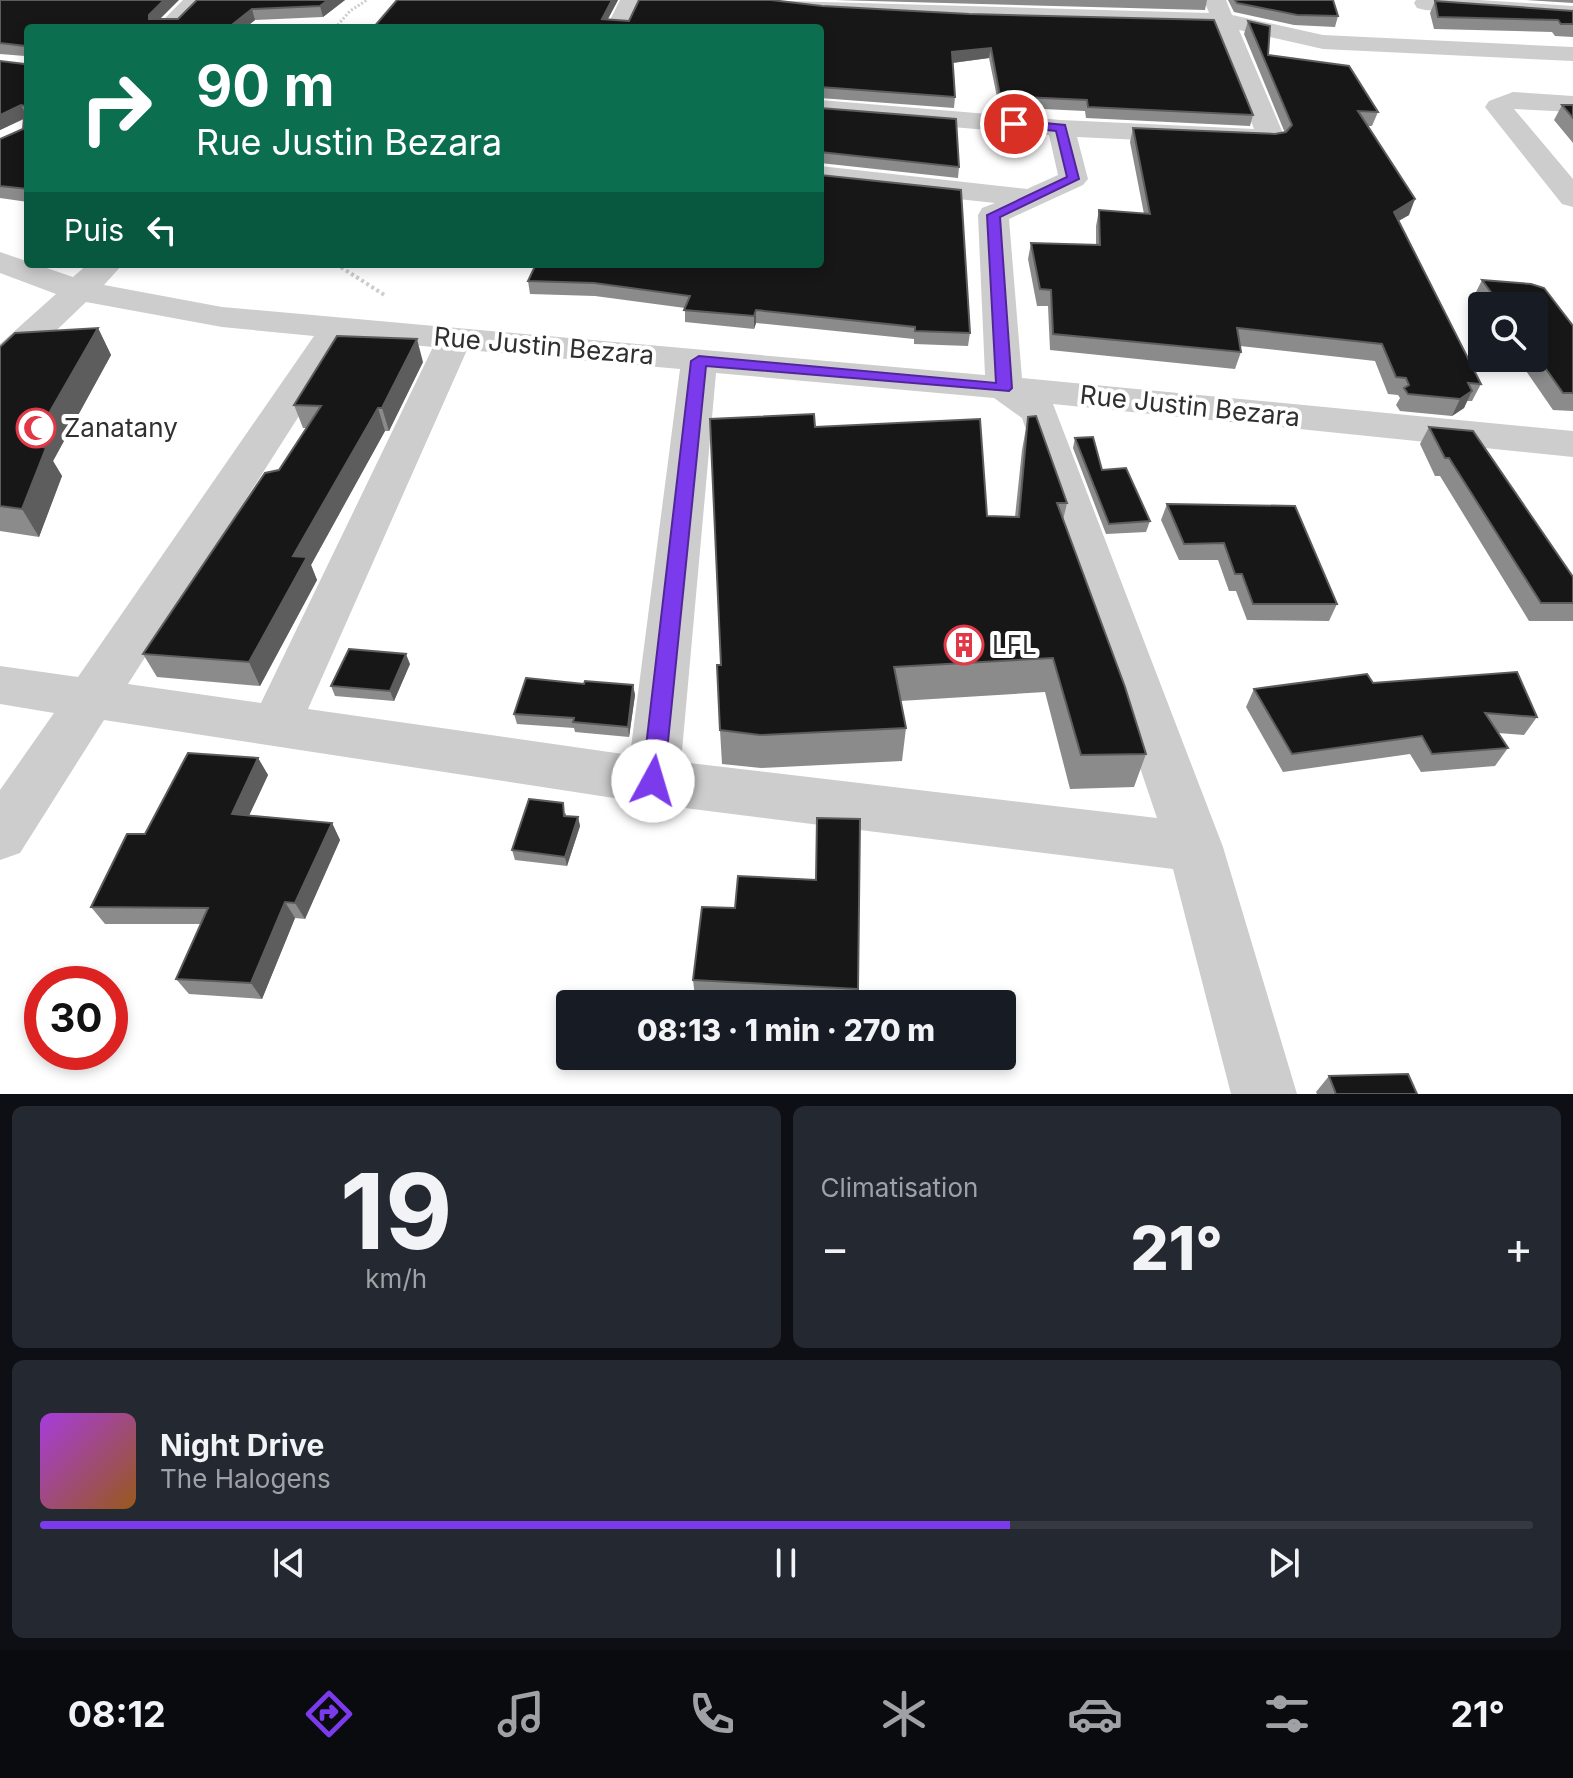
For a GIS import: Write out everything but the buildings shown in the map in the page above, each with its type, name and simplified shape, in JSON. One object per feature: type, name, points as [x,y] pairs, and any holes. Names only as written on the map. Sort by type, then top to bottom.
[{"type":"street","points":[[171,24],[196,0]]},
{"type":"street","points":[[620,24],[631,0]]},
{"type":"street","points":[[761,0],[835,8],[975,5],[1219,10],[1323,42],[1471,46],[1573,54]]},
{"type":"street","points":[[1425,3],[1573,13]]},
{"type":"street","points":[[824,108],[1061,128],[1271,138],[1219,10]]},
{"type":"street","points":[[1573,104],[1513,100],[1498,107],[1573,198]]},
{"type":"street","points":[[1061,128],[1073,179],[993,215],[1004,388],[1039,412],[1195,847],[1264,1094]]},
{"type":"street","points":[[824,175],[1031,198]]},
{"type":"street","name":"Rue Justin Bezara","points":[[0,262],[77,290],[222,317],[1004,388],[1573,444]]},
{"type":"street","points":[[0,364],[102,268]]},
{"type":"street","points":[[0,836],[337,328]]},
{"type":"street","points":[[275,726],[455,338]]},
{"type":"street","points":[[653,781],[699,361]]},
{"type":"street","points":[[0,685],[653,781],[1195,847]]},
{"type":"path","points":[[339,24],[350,11],[367,0]]},
{"type":"place","name":"Zanatany","points":[[36,428]]},
{"type":"place","name":"LFL","points":[[964,645]]},
{"type":"route","points":[[653,781],[699,361],[1004,388],[993,215],[1073,179],[1061,128],[1014,124]]}]
